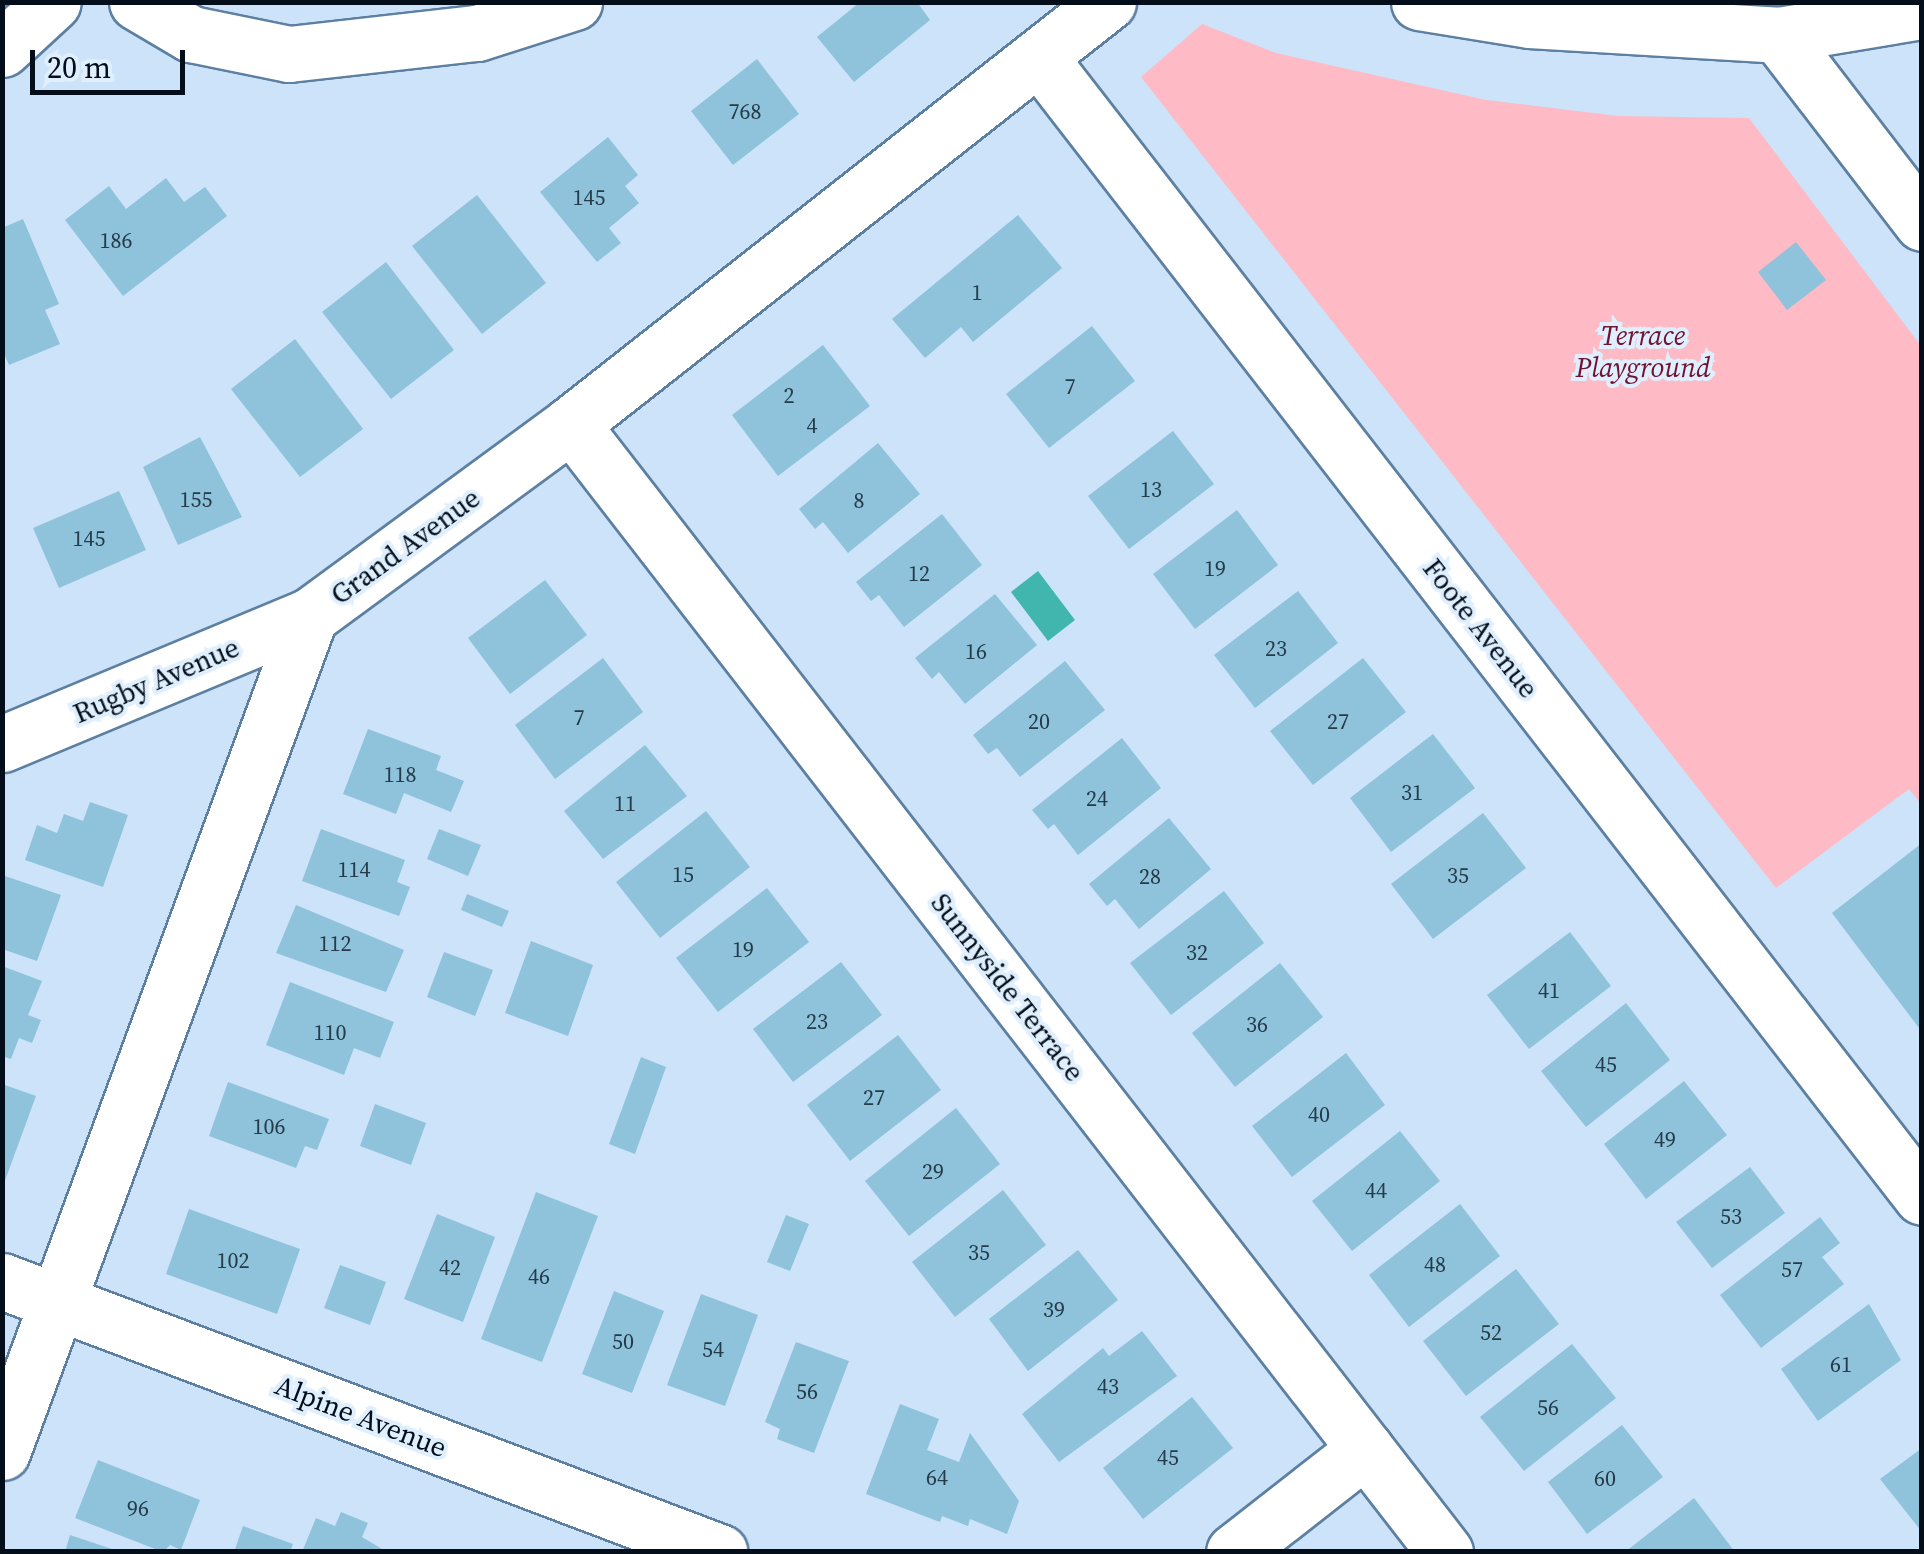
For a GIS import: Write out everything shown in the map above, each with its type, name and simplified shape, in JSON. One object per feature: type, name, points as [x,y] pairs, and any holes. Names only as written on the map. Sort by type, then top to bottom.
[{"type":"street","points":[[2,49],[52,2]]},
{"type":"street","points":[[137,2],[191,34],[290,54],[477,33],[574,2]]},
{"type":"street","name":"Grand Avenue","points":[[2,1452],[310,616],[571,424],[1041,60],[1108,2]]},
{"type":"street","points":[[1419,2],[1530,20],[1778,35],[1922,11]]},
{"type":"street","points":[[1778,35],[1922,223]]},
{"type":"street","name":"Foote Avenue","points":[[1041,60],[1922,1197]]},
{"type":"street","name":"Sunnyside Terrace","points":[[571,424],[1445,1552]]},
{"type":"street","name":"Rugby Avenue","points":[[2,744],[310,616]]},
{"type":"street","name":"Alpine Avenue","points":[[2,1281],[719,1552]]},
{"type":"street","points":[[1234,1552],[1366,1448]]},
{"type":"green space","name":"Terrace Playground","points":[[1202,24],[1276,53],[1486,100],[1618,116],[1749,118],[1921,346],[1921,804],[1909,789],[1776,888],[1141,77]]},
{"type":"shaded area","points":[[1038,571],[1075,620],[1048,641],[1011,592]]},
{"type":"building","points":[[860,2],[917,2],[930,20],[854,82],[817,37]]},
{"type":"building","points":[[757,59],[799,114],[733,165],[691,111]]},
{"type":"building","points":[[608,137],[638,175],[625,186],[639,203],[609,228],[621,243],[597,262],[540,192]]},
{"type":"building","points":[[166,178],[184,202],[205,187],[227,216],[123,296],[65,220],[109,186],[126,209]]},
{"type":"building","points":[[477,195],[546,283],[482,334],[412,246]]},
{"type":"building","points":[[1018,215],[1062,268],[973,342],[961,327],[925,358],[892,319]]},
{"type":"building","points":[[23,219],[59,304],[45,310],[60,344],[9,365],[2,349],[2,228]]},
{"type":"building","points":[[1796,242],[1826,280],[1787,310],[1758,272]]},
{"type":"building","points":[[386,262],[454,350],[391,399],[322,312]]},
{"type":"building","points":[[1092,326],[1135,381],[1049,448],[1006,394]]},
{"type":"building","points":[[295,339],[363,429],[300,477],[231,389]]},
{"type":"building","points":[[823,345],[870,406],[778,476],[732,415]]},
{"type":"building","points":[[1173,431],[1214,484],[1129,549],[1088,496]]},
{"type":"building","points":[[200,437],[242,517],[178,545],[143,467]]},
{"type":"building","points":[[878,443],[920,494],[848,553],[823,522],[815,529],[799,509]]},
{"type":"building","points":[[119,491],[146,550],[59,588],[33,528]]},
{"type":"building","points":[[1237,510],[1278,565],[1195,629],[1153,574]]},
{"type":"building","points":[[942,514],[982,565],[904,627],[879,595],[871,601],[856,582]]},
{"type":"building","points":[[545,580],[587,635],[510,694],[468,638]]},
{"type":"building","points":[[1298,591],[1338,643],[1255,708],[1214,655]]},
{"type":"building","points":[[995,594],[1037,645],[965,704],[939,672],[932,679],[915,658]]},
{"type":"building","points":[[603,658],[643,712],[555,779],[515,725]]},
{"type":"building","points":[[1363,658],[1406,712],[1313,785],[1270,731]]},
{"type":"building","points":[[1065,661],[1105,710],[1020,777],[997,748],[988,754],[973,735]]},
{"type":"building","points":[[368,729],[441,756],[436,770],[464,781],[451,812],[404,793],[396,814],[343,794]]},
{"type":"building","points":[[1433,734],[1475,788],[1391,852],[1350,798]]},
{"type":"building","points":[[1122,738],[1161,788],[1078,855],[1054,824],[1048,829],[1032,810]]},
{"type":"building","points":[[645,745],[687,796],[603,859],[564,811]]},
{"type":"building","points":[[90,802],[128,815],[103,887],[25,860],[37,825],[57,833],[64,814],[83,821]]},
{"type":"building","points":[[706,811],[750,867],[660,938],[616,882]]},
{"type":"building","points":[[1483,813],[1526,868],[1433,939],[1391,884]]},
{"type":"building","points":[[1169,818],[1211,869],[1139,929],[1115,899],[1107,906],[1089,884]]},
{"type":"building","points":[[321,829],[405,860],[397,882],[410,887],[399,916],[302,881]]},
{"type":"building","points":[[439,829],[481,845],[468,876],[427,859]]},
{"type":"building","points":[[1922,843],[1922,1032],[1832,913]]},
{"type":"building","points":[[2,875],[61,895],[37,961],[2,949]]},
{"type":"building","points":[[767,888],[809,942],[718,1012],[676,958]]},
{"type":"building","points":[[1224,891],[1264,943],[1171,1015],[1130,963]]},
{"type":"building","points":[[467,894],[509,911],[502,927],[461,910]]},
{"type":"building","points":[[296,905],[404,950],[386,992],[276,953]]},
{"type":"building","points":[[1570,932],[1611,986],[1529,1049],[1487,995]]},
{"type":"building","points":[[531,941],[593,965],[568,1036],[505,1013]]},
{"type":"building","points":[[444,952],[493,970],[475,1016],[427,997]]},
{"type":"building","points":[[841,962],[882,1015],[793,1082],[753,1029]]},
{"type":"building","points":[[1280,963],[1323,1017],[1235,1087],[1192,1033]]},
{"type":"building","points":[[2,966],[42,981],[28,1015],[41,1020],[32,1043],[19,1038],[11,1059],[2,1056]]},
{"type":"building","points":[[290,982],[394,1022],[380,1058],[354,1048],[344,1075],[266,1045]]},
{"type":"building","points":[[1626,1003],[1670,1060],[1586,1127],[1541,1071]]},
{"type":"building","points":[[898,1035],[941,1090],[850,1161],[807,1105]]},
{"type":"building","points":[[1346,1053],[1385,1105],[1292,1177],[1252,1126]]},
{"type":"building","points":[[641,1057],[666,1067],[635,1154],[609,1144]]},
{"type":"building","points":[[1684,1081],[1727,1135],[1646,1199],[1604,1144]]},
{"type":"building","points":[[228,1082],[329,1119],[317,1150],[305,1146],[296,1168],[209,1136]]},
{"type":"building","points":[[2,1084],[36,1096],[3,1186],[2,1186]]},
{"type":"building","points":[[375,1104],[426,1123],[411,1165],[360,1146]]},
{"type":"building","points":[[956,1108],[1000,1164],[909,1236],[865,1181]]},
{"type":"building","points":[[1400,1131],[1440,1181],[1352,1251],[1312,1201]]},
{"type":"building","points":[[1750,1167],[1785,1213],[1712,1268],[1676,1222]]},
{"type":"building","points":[[1003,1190],[1046,1245],[955,1317],[912,1262]]},
{"type":"building","points":[[536,1192],[598,1216],[542,1362],[481,1339]]},
{"type":"building","points":[[1460,1204],[1500,1256],[1409,1327],[1369,1275]]},
{"type":"building","points":[[189,1209],[300,1249],[277,1314],[166,1274]]},
{"type":"building","points":[[437,1214],[495,1237],[463,1322],[404,1299]]},
{"type":"building","points":[[786,1215],[809,1224],[790,1271],[767,1262]]},
{"type":"building","points":[[1820,1217],[1840,1243],[1822,1257],[1844,1284],[1761,1348],[1720,1295]]},
{"type":"building","points":[[1078,1250],[1118,1300],[1028,1371],[989,1319]]},
{"type":"building","points":[[340,1265],[386,1282],[370,1325],[324,1308]]},
{"type":"building","points":[[1516,1269],[1559,1324],[1466,1396],[1423,1341]]},
{"type":"building","points":[[614,1291],[664,1311],[632,1393],[582,1374]]},
{"type":"building","points":[[701,1294],[758,1315],[725,1406],[667,1385]]},
{"type":"building","points":[[1869,1304],[1901,1360],[1818,1421],[1781,1369]]},
{"type":"building","points":[[1142,1331],[1177,1376],[1059,1462],[1022,1414],[1103,1348],[1109,1356]]},
{"type":"building","points":[[796,1342],[849,1361],[814,1453],[777,1439],[780,1429],[765,1422]]},
{"type":"building","points":[[1572,1344],[1616,1398],[1524,1471],[1480,1417]]},
{"type":"building","points":[[1192,1397],[1233,1448],[1143,1519],[1103,1468]]},
{"type":"building","points":[[900,1404],[939,1419],[927,1450],[959,1462],[970,1433],[1019,1501],[1007,1534],[970,1519],[968,1526],[942,1516],[940,1522],[866,1494]]},
{"type":"building","points":[[1622,1425],[1663,1477],[1587,1534],[1548,1482]]},
{"type":"building","points":[[1922,1448],[1922,1532],[1880,1479]]},
{"type":"building","points":[[98,1460],[200,1500],[181,1550],[170,1545],[163,1552],[75,1518]]},
{"type":"building","points":[[1694,1498],[1735,1552],[1625,1552]]},
{"type":"building","points":[[341,1512],[368,1523],[362,1537],[387,1552],[302,1552],[316,1518],[335,1526]]},
{"type":"building","points":[[243,1526],[293,1544],[290,1552],[234,1552]]},
{"type":"building","points":[[70,1535],[118,1551],[118,1552],[65,1552]]}]
